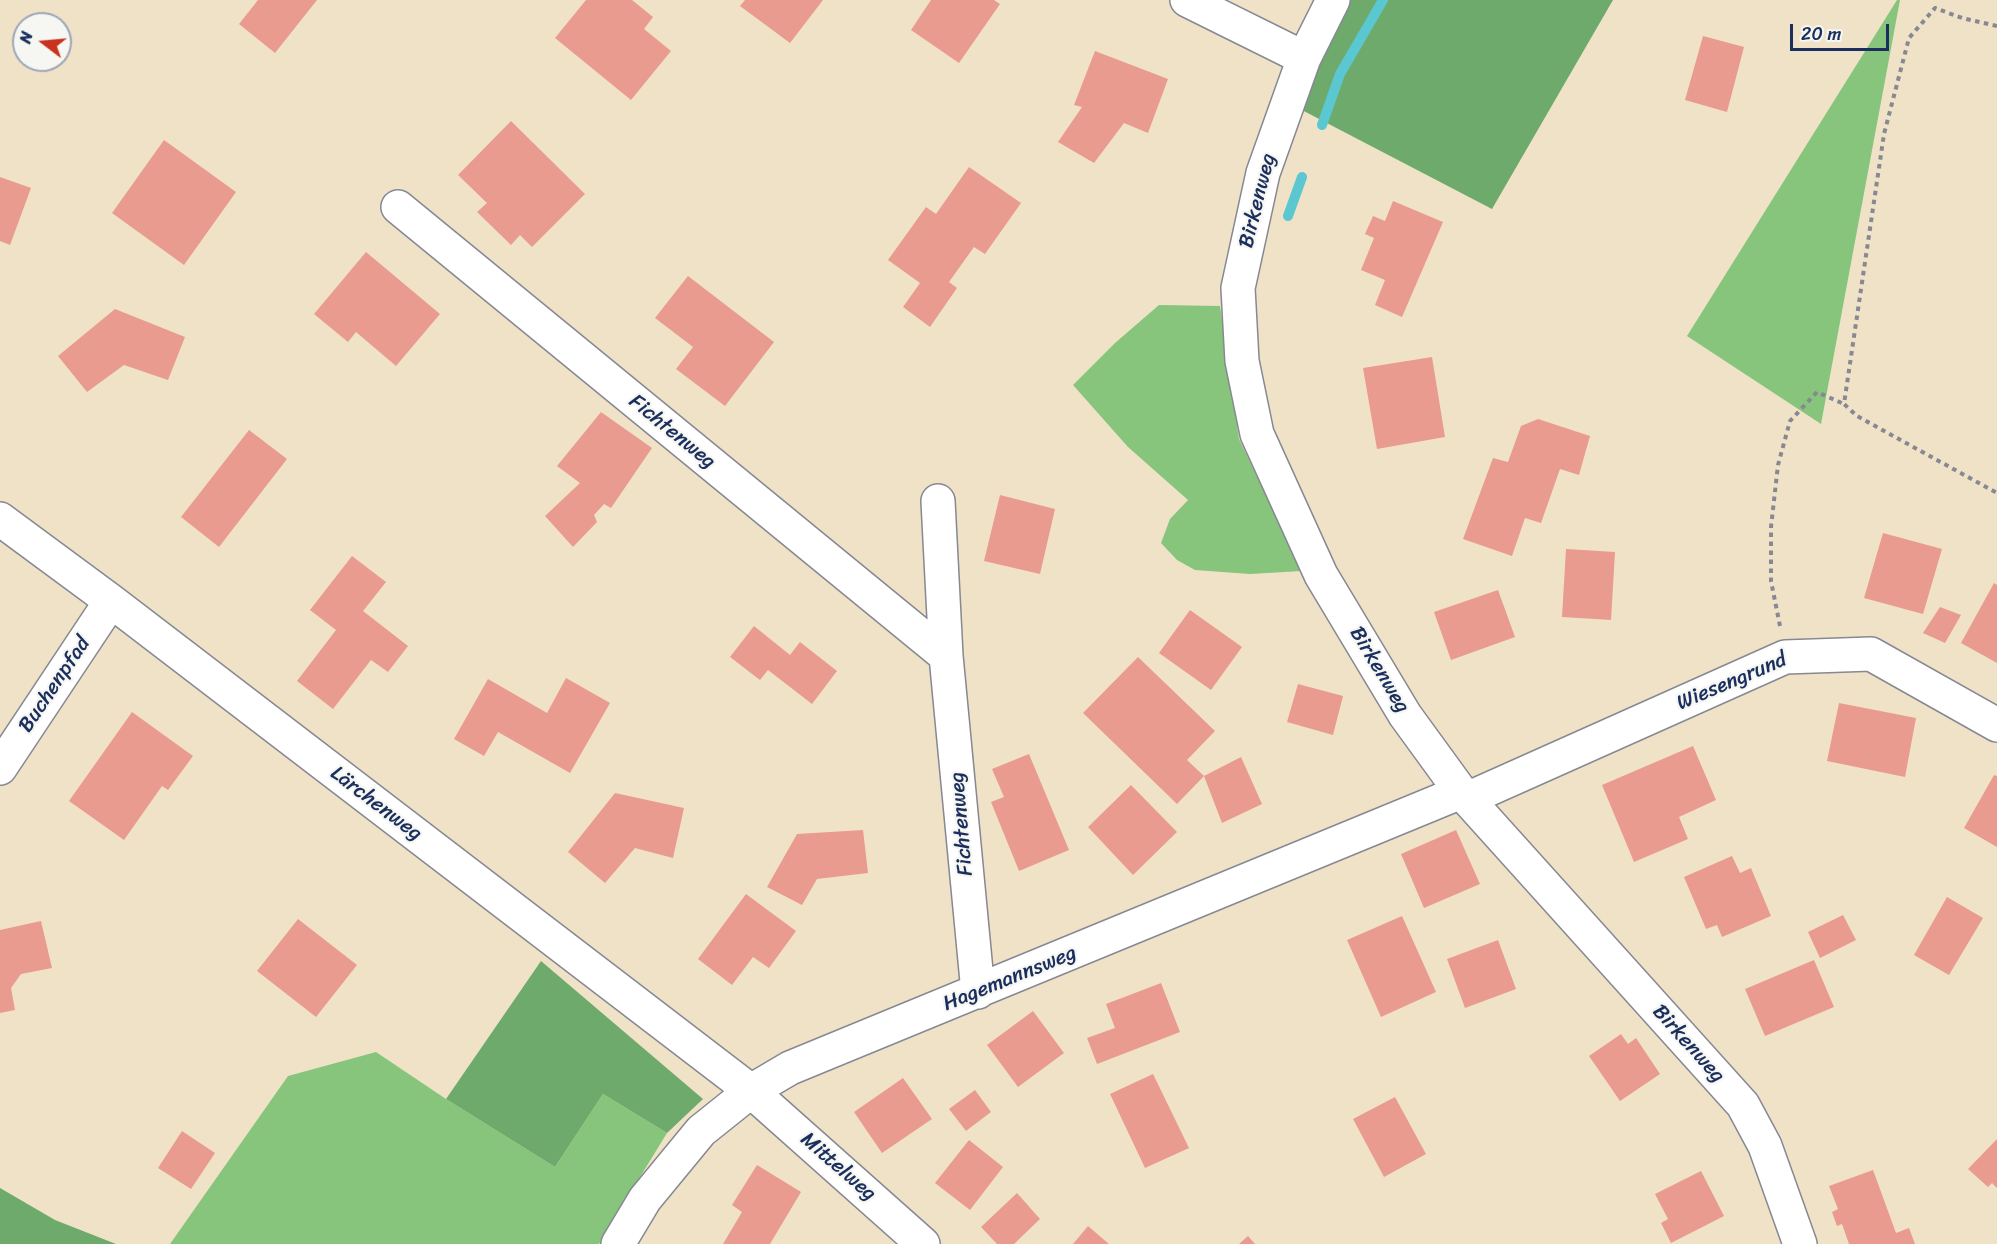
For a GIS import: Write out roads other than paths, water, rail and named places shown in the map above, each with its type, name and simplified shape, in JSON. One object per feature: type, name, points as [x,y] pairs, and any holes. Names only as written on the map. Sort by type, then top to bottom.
[{"type":"street","points":[[1187,0],[1304,58]]},
{"type":"street","name":"Birkenweg","points":[[1332,0],[1304,58],[1263,173],[1238,288],[1242,361],[1257,434],[1321,575],[1405,715],[1464,796],[1743,1106],[1765,1146],[1800,1244]]},
{"type":"street","name":"Fichtenweg","points":[[398,207],[946,656]]},
{"type":"street","name":"Fichtenweg","points":[[938,501],[946,656],[978,992]]},
{"type":"street","name":"Lärchenweg","points":[[0,519],[111,601],[751,1091]]},
{"type":"street","name":"Buchenpfad","points":[[0,768],[111,601]]},
{"type":"street","name":"Wiesengrund","points":[[1464,796],[1785,657],[1871,654],[1997,725]]},
{"type":"street","name":"Hagemannsweg","points":[[618,1244],[645,1199],[701,1131],[751,1091],[790,1068],[1464,796]]},
{"type":"street","name":"Mittelweg","points":[[751,1091],[923,1244]]},
{"type":"waterway","points":[[1322,125],[1340,74],[1383,0]]},
{"type":"waterway","points":[[1288,216],[1302,177]]}]
